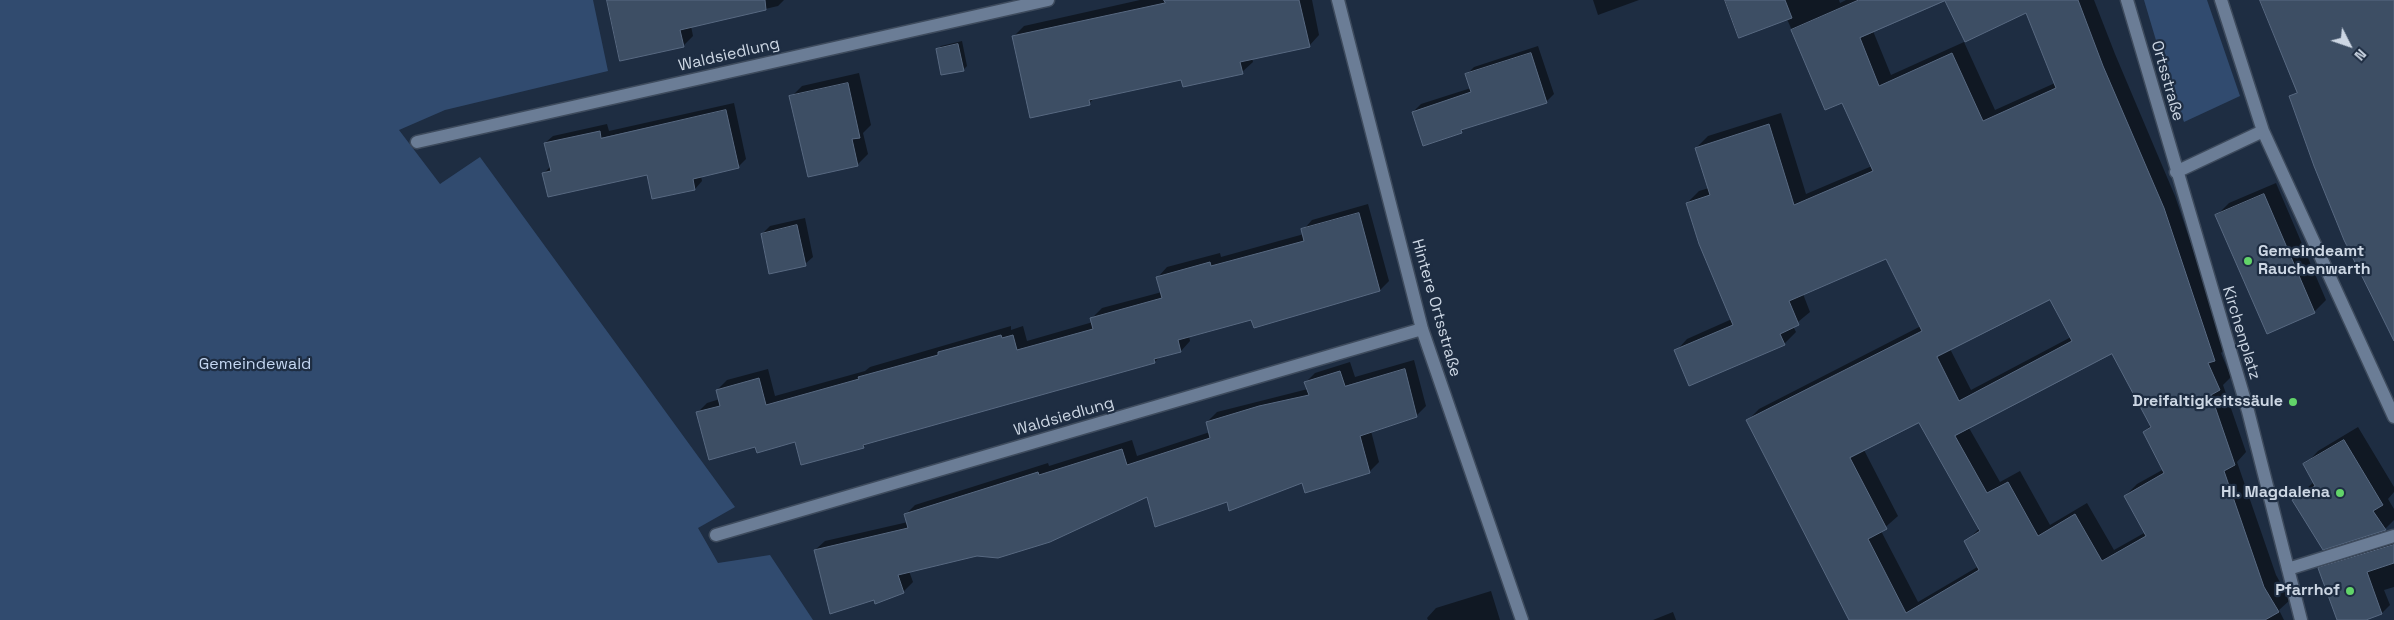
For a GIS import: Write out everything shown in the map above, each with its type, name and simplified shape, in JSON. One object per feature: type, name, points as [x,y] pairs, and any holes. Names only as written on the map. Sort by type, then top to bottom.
[{"type":"street","name":"Waldsiedlung","points":[[417,142],[1048,0]]},
{"type":"street","name":"Hintere Ortsstraße","points":[[1338,0],[1422,329],[1522,620]]},
{"type":"street","name":"Ortsstraße","points":[[2127,0],[2176,172]]},
{"type":"street","points":[[2221,0],[2263,131],[2394,416]]},
{"type":"street","points":[[2176,172],[2263,131]]},
{"type":"street","name":"Kirchenplatz","points":[[2176,172],[2248,411],[2300,620]]},
{"type":"street","name":"Waldsiedlung","points":[[716,536],[1422,329]]},
{"type":"street","points":[[2288,569],[2394,536]]},
{"type":"green space","name":"Gemeindewald","points":[[0,0],[593,0],[608,71],[445,110],[399,130],[440,184],[480,157],[735,507],[698,528],[718,563],[770,555],[813,620],[0,620]]},
{"type":"green space","points":[[2144,0],[2207,0],[2240,96],[2184,122],[2163,64]]},
{"type":"building","points":[[607,0],[765,0],[766,10],[680,30],[684,47],[620,61]]},
{"type":"building","points":[[1164,0],[1299,0],[1310,47],[1240,62],[1243,74],[1183,87],[1181,80],[1089,100],[1090,105],[1030,118],[1012,36],[1165,3]]},
{"type":"building","points":[[1725,0],[1785,0],[1792,18],[1739,38]]},
{"type":"building","points":[[1859,0],[2078,0],[2103,66],[2164,208],[2215,361],[2208,363],[2220,390],[2211,395],[2235,465],[2224,471],[2264,587],[2279,612],[2265,620],[1849,620],[1746,420],[1922,331],[1886,259],[1789,301],[1799,325],[1780,334],[1785,345],[1689,386],[1674,350],[1733,325],[1699,244],[1686,203],[1710,195],[1695,148],[1769,124],[1794,205],[1873,171],[1842,103],[1825,110],[1791,30]],"holes":[[[1945,1],[1965,42],[2026,13],[2056,88],[1983,121],[1952,53],[1879,86],[1860,38]],[[2050,300],[2072,341],[1959,401],[1937,357]],[[2112,354],[2151,427],[2143,432],[2164,473],[2124,496],[2146,536],[2102,561],[2075,514],[2038,536],[2008,482],[1987,493],[1955,436]],[[1919,423],[1980,531],[1964,541],[1979,570],[1906,613],[1868,539],[1887,529],[1850,458]]]},
{"type":"building","points":[[2260,0],[2394,0],[2394,341],[2344,240],[2314,166],[2289,96],[2297,93]]},
{"type":"building","points":[[958,44],[964,71],[941,75],[936,49]]},
{"type":"building","points":[[1531,53],[1547,103],[1461,130],[1462,133],[1423,146],[1412,112],[1471,92],[1465,74]]},
{"type":"building","points":[[848,83],[860,138],[852,139],[858,166],[808,177],[789,96]]},
{"type":"building","points":[[726,110],[739,168],[693,179],[695,190],[652,199],[647,175],[548,197],[542,173],[551,171],[544,143],[600,131],[601,138]]},
{"type":"building","points":[[2264,194],[2315,313],[2267,334],[2215,215]]},
{"type":"building","points":[[1359,213],[1380,291],[1254,328],[1251,320],[1178,340],[1181,352],[1154,359],[1155,363],[863,445],[864,448],[801,465],[795,442],[757,453],[755,447],[709,460],[696,412],[720,406],[716,390],[759,378],[766,405],[938,355],[938,352],[1001,335],[1002,338],[1013,335],[1017,350],[1093,329],[1090,318],[1162,298],[1156,277],[1210,262],[1211,266],[1304,241],[1301,229]]},
{"type":"building","points":[[797,225],[806,266],[769,274],[761,234]]},
{"type":"building","points":[[1405,369],[1417,417],[1360,436],[1370,473],[1305,493],[1302,483],[1229,511],[1227,502],[1155,527],[1147,497],[1050,542],[998,558],[977,556],[898,575],[904,593],[875,604],[874,600],[830,614],[814,550],[908,528],[904,514],[1038,472],[1039,475],[1122,449],[1127,465],[1210,438],[1206,422],[1259,406],[1309,395],[1304,382],[1340,371],[1345,386]]},
{"type":"building","name":"Hl. Magdalena","points":[[2344,440],[2383,505],[2373,511],[2386,530],[2323,550],[2292,500],[2315,486],[2303,464]]},
{"type":"building","name":"Pfarrhof","points":[[2394,545],[2394,563],[2367,572],[2382,614],[2366,620],[2337,620],[2318,568]]},
{"type":"place","name":"Gemeindeamt Rauchenwarth","points":[[2248,261]]},
{"type":"place","name":"Dreifaltigkeitssäule","points":[[2293,402]]},
{"type":"place","name":"Hl. Magdalena","points":[[2340,493]]},
{"type":"place","name":"Pfarrhof","points":[[2350,591]]}]
